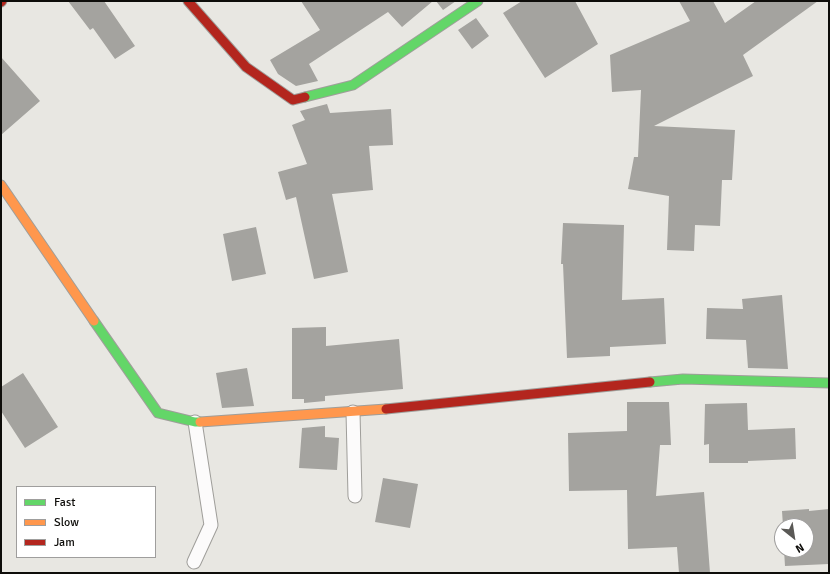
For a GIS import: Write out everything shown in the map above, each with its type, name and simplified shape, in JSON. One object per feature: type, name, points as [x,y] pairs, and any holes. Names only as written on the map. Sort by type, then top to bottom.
[{"type":"street","points":[[188,1],[246,67],[293,100],[353,85],[478,1]]},
{"type":"street","points":[[1,185],[158,413],[194,422],[352,412],[683,379],[829,383]]},
{"type":"lane","points":[[352,412],[355,496]]},
{"type":"lane","points":[[194,422],[211,525],[194,562]]},
{"type":"building","points":[[68,1],[104,1],[135,46],[115,59],[93,28],[90,30]]},
{"type":"building","points":[[301,1],[433,1],[402,27],[388,12],[309,64],[318,81],[296,86],[278,74],[270,60],[320,30]]},
{"type":"building","points":[[436,1],[456,1],[443,10]]},
{"type":"building","points":[[522,1],[575,1],[598,44],[545,78],[503,13]]},
{"type":"building","points":[[679,1],[713,1],[725,23],[756,1],[818,1],[743,55],[753,76],[654,126],[735,130],[732,180],[722,180],[720,226],[695,225],[694,251],[667,250],[669,196],[628,189],[634,157],[638,157],[641,90],[612,92],[610,55],[690,21]]},
{"type":"building","points":[[476,18],[489,36],[472,49],[458,30]]},
{"type":"building","points":[[1,57],[40,101],[1,135]]},
{"type":"building","points":[[327,104],[330,113],[391,109],[393,145],[369,146],[373,190],[332,194],[348,272],[314,279],[296,197],[286,200],[278,172],[307,164],[292,125],[305,120],[300,111]]},
{"type":"building","points":[[563,223],[624,225],[622,300],[664,298],[666,344],[610,347],[610,356],[567,358],[563,264],[561,264]]},
{"type":"building","points":[[256,227],[266,274],[232,281],[223,234]]},
{"type":"building","points":[[782,295],[788,369],[748,368],[746,340],[706,339],[707,308],[743,309],[742,299]]},
{"type":"building","points":[[326,327],[326,346],[399,339],[403,389],[325,396],[325,401],[304,403],[304,399],[292,399],[292,328]]},
{"type":"building","points":[[247,368],[254,406],[222,408],[216,373]]},
{"type":"building","points":[[23,373],[58,427],[25,448],[1,411],[1,387]]},
{"type":"building","points":[[627,402],[669,402],[671,445],[660,445],[656,496],[704,492],[710,573],[679,573],[677,547],[628,549],[627,490],[569,491],[568,433],[627,431]]},
{"type":"building","points":[[747,403],[748,430],[795,428],[796,459],[748,461],[748,463],[709,463],[709,444],[704,445],[705,404]]},
{"type":"building","points":[[325,426],[325,437],[339,438],[337,470],[299,468],[302,428]]},
{"type":"building","points":[[383,478],[418,484],[410,528],[375,522]]},
{"type":"building","points":[[829,509],[829,564],[785,566],[784,558],[814,558],[814,518],[782,518],[782,511]]},
{"type":"traffic: fast","points":[[305,97],[353,85],[478,1]]},
{"type":"traffic: fast","points":[[94,321],[158,413],[200,422]]},
{"type":"traffic: fast","points":[[650,382],[683,379],[829,383]]},
{"type":"traffic: slow","points":[[1,185],[94,321]]},
{"type":"traffic: slow","points":[[200,422],[386,409]]},
{"type":"traffic: jam","points":[[188,1],[246,67],[293,100],[305,97]]},
{"type":"traffic: jam","points":[[386,409],[650,382]]}]
